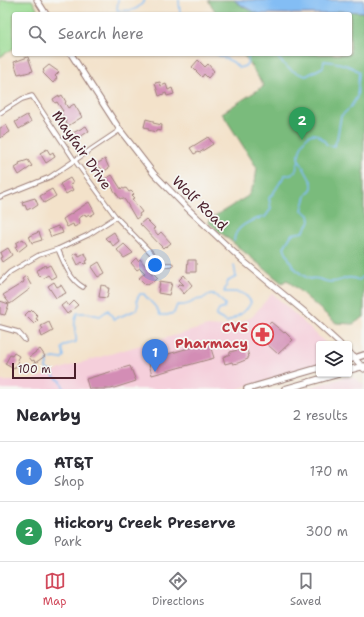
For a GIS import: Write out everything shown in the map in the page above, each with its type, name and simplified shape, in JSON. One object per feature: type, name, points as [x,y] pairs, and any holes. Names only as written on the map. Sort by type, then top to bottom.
[{"type":"main road","points":[[37,0],[45,12]]},
{"type":"main road","name":"Wolf Road","points":[[72,56],[120,130],[154,174],[186,207],[242,260],[337,341]]},
{"type":"main road","points":[[352,359],[364,355]]},
{"type":"main road","points":[[352,359],[363,367]]},
{"type":"main road","points":[[352,369],[363,367]]},
{"type":"main road","points":[[247,389],[316,369]]},
{"type":"main road","points":[[285,389],[327,377]]},
{"type":"street","name":"Mayfair Drive","points":[[0,113],[22,99],[32,96],[75,161],[116,216],[162,264],[171,265]]},
{"type":"street","points":[[0,196],[50,177],[120,130]]},
{"type":"street","points":[[0,282],[10,272],[39,255],[58,249],[88,235],[116,216]]},
{"type":"street","points":[[58,249],[76,283],[83,287]]},
{"type":"street","points":[[0,326],[18,332],[25,340]]},
{"type":"shaded area","points":[[272,293],[324,341],[316,341],[316,366],[237,389],[0,389],[0,381],[30,381],[66,367],[134,347],[208,326],[223,327],[239,323],[252,317]]},
{"type":"shaded area","points":[[345,377],[352,377],[364,385],[364,389],[304,389]]},
{"type":"green space","points":[[0,0],[32,0],[39,12],[12,12],[12,49],[0,57]]},
{"type":"green space","points":[[208,0],[234,0],[255,12],[216,12]]},
{"type":"green space","points":[[338,11],[364,12],[364,317],[353,324],[336,323],[287,280],[282,283],[209,223],[210,219],[248,196],[255,182],[257,168],[222,113],[264,86],[244,56],[352,56],[352,12],[334,12]]},
{"type":"water","points":[[234,0],[364,0],[364,12],[255,12]]},
{"type":"building","points":[[28,57],[33,71],[18,74],[14,62]]},
{"type":"building","points":[[198,60],[205,67],[208,64],[214,71],[208,78],[204,74],[202,77],[192,67]]},
{"type":"building","points":[[49,65],[59,72],[55,76],[57,78],[53,83],[43,73],[43,70]]},
{"type":"building","points":[[160,82],[161,86],[166,84],[168,90],[172,88],[174,94],[167,96],[166,93],[159,96],[155,83]]},
{"type":"building","points":[[59,95],[59,97],[62,95],[68,108],[74,104],[82,117],[68,126],[61,112],[63,111],[53,99]]},
{"type":"building","points":[[27,115],[31,122],[19,129],[15,122]]},
{"type":"building","points":[[146,119],[153,121],[153,123],[162,125],[161,131],[156,130],[156,132],[148,130],[148,128],[144,127]]},
{"type":"building","points":[[6,125],[10,132],[0,138],[0,128]]},
{"type":"building","points":[[86,126],[89,131],[77,139],[73,133]]},
{"type":"building","points":[[208,137],[213,144],[199,153],[194,154],[190,148]]},
{"type":"building","points":[[47,149],[50,154],[53,152],[55,157],[46,163],[40,153]]},
{"type":"building","points":[[105,159],[109,168],[103,172],[100,167],[97,169],[95,165]]},
{"type":"building","points":[[28,160],[32,166],[19,175],[15,168],[20,165],[19,163]]},
{"type":"building","points":[[112,175],[121,189],[126,188],[129,192],[131,191],[134,194],[132,196],[134,198],[132,199],[142,212],[136,219],[125,200],[122,198],[120,199],[105,179]]},
{"type":"building","points":[[70,178],[73,183],[70,185],[73,190],[66,194],[60,184]]},
{"type":"building","points":[[52,189],[56,196],[44,203],[40,196]]},
{"type":"building","points":[[35,198],[38,205],[32,209],[27,210],[25,205],[23,206],[22,202]]},
{"type":"building","points":[[89,202],[95,213],[90,216],[89,214],[86,216],[85,214],[78,219],[80,224],[74,227],[73,224],[67,227],[63,219]]},
{"type":"building","points":[[146,219],[155,228],[153,229],[158,235],[161,232],[171,243],[163,248],[140,224]]},
{"type":"building","points":[[58,226],[59,229],[61,228],[63,233],[51,237],[48,230]]},
{"type":"building","points":[[39,232],[42,240],[32,243],[29,236]]},
{"type":"building","points":[[114,232],[119,241],[113,246],[109,240],[108,241],[105,238]]},
{"type":"building","points":[[23,239],[27,245],[18,252],[15,247],[17,246],[16,243]]},
{"type":"building","points":[[124,244],[133,253],[124,258],[117,250]]},
{"type":"building","points":[[8,248],[12,255],[2,262],[0,253]]},
{"type":"building","points":[[77,253],[79,256],[85,253],[88,260],[86,261],[87,263],[84,264],[82,262],[78,265],[73,255]]},
{"type":"building","points":[[136,258],[138,261],[140,259],[152,274],[153,273],[158,278],[154,282],[153,281],[148,285],[147,283],[146,285],[139,278],[145,273],[140,268],[137,270],[131,263]]},
{"type":"building","points":[[188,260],[196,260],[196,272],[187,272]]},
{"type":"building","points":[[99,262],[105,273],[98,277],[91,267]]},
{"type":"building","points":[[45,265],[46,267],[50,265],[56,276],[51,279],[48,275],[43,278],[41,276],[40,277],[36,271]]},
{"type":"building","points":[[184,275],[192,285],[184,294],[177,286],[179,284],[184,285],[179,280]]},
{"type":"building","points":[[26,276],[31,285],[29,287],[30,289],[10,304],[3,295],[24,282],[22,279]]},
{"type":"building","points":[[160,281],[172,283],[169,295],[158,293]]},
{"type":"building","points":[[54,282],[57,287],[61,285],[66,293],[56,298],[48,286]]},
{"type":"building","points":[[101,285],[109,288],[107,298],[99,297]]},
{"type":"building","points":[[0,301],[9,304],[5,315],[0,314]]},
{"type":"building","points":[[74,301],[78,305],[67,314],[61,306],[66,302],[69,306]]},
{"type":"building","points":[[32,310],[38,316],[36,319],[38,320],[34,324],[25,315]]},
{"type":"building","points":[[49,322],[53,331],[42,337],[40,331],[43,329],[41,326]]},
{"type":"building","name":"CVS Pharmacy","points":[[271,322],[293,340],[278,354],[258,336]]},
{"type":"building","points":[[209,342],[214,358],[152,375],[148,360]]},
{"type":"building","points":[[245,348],[249,357],[248,359],[238,363],[233,364],[232,362],[225,364],[223,357],[230,354],[230,352]]},
{"type":"building","points":[[40,349],[45,356],[35,363],[34,360],[32,361],[29,357]]},
{"type":"building","points":[[14,353],[19,356],[17,360],[19,362],[14,369],[5,364],[10,355],[12,356]]},
{"type":"building","points":[[130,366],[136,381],[111,389],[89,389],[86,379]]},
{"type":"waterway","points":[[118,0],[117,10],[126,11],[136,9],[145,0]]},
{"type":"waterway","points":[[179,0],[180,12]]},
{"type":"waterway","points":[[220,56],[233,62],[239,68],[245,66],[248,62],[248,56]]},
{"type":"waterway","points":[[277,56],[288,68],[306,76],[323,67],[324,61],[343,64],[359,72],[357,97],[350,108],[341,116],[337,139],[334,146],[327,145],[322,138],[312,134],[305,139],[302,145],[298,158],[312,183],[312,188],[306,196],[302,210],[309,215],[310,221],[303,232],[292,234],[284,247],[296,270],[310,279],[316,278],[335,282],[347,278],[359,280],[364,276]]},
{"type":"waterway","points":[[234,241],[237,231],[241,227],[255,219],[265,217],[271,209],[269,198],[274,193],[285,175],[291,175],[296,170],[299,160]]},
{"type":"waterway","points":[[64,389],[61,381],[54,377],[53,371],[49,371],[46,368],[48,360],[54,358],[61,359],[64,356],[62,348],[65,345],[76,342],[75,320],[77,313],[100,316],[108,310],[114,319],[136,310],[138,305],[137,299],[140,294],[144,294],[157,309],[160,315],[167,315],[174,313],[177,305],[186,305],[208,295],[215,295],[225,304],[224,308],[219,310],[216,316],[227,322],[244,311],[251,302],[246,295],[239,292],[224,292],[228,281],[236,277],[234,265]]},
{"type":"place","name":"Hickory Creek Preserve","points":[[302,140]]},
{"type":"place","name":"CVS Pharmacy","points":[[263,335]]},
{"type":"place","name":"AT&T","points":[[155,372]]}]
